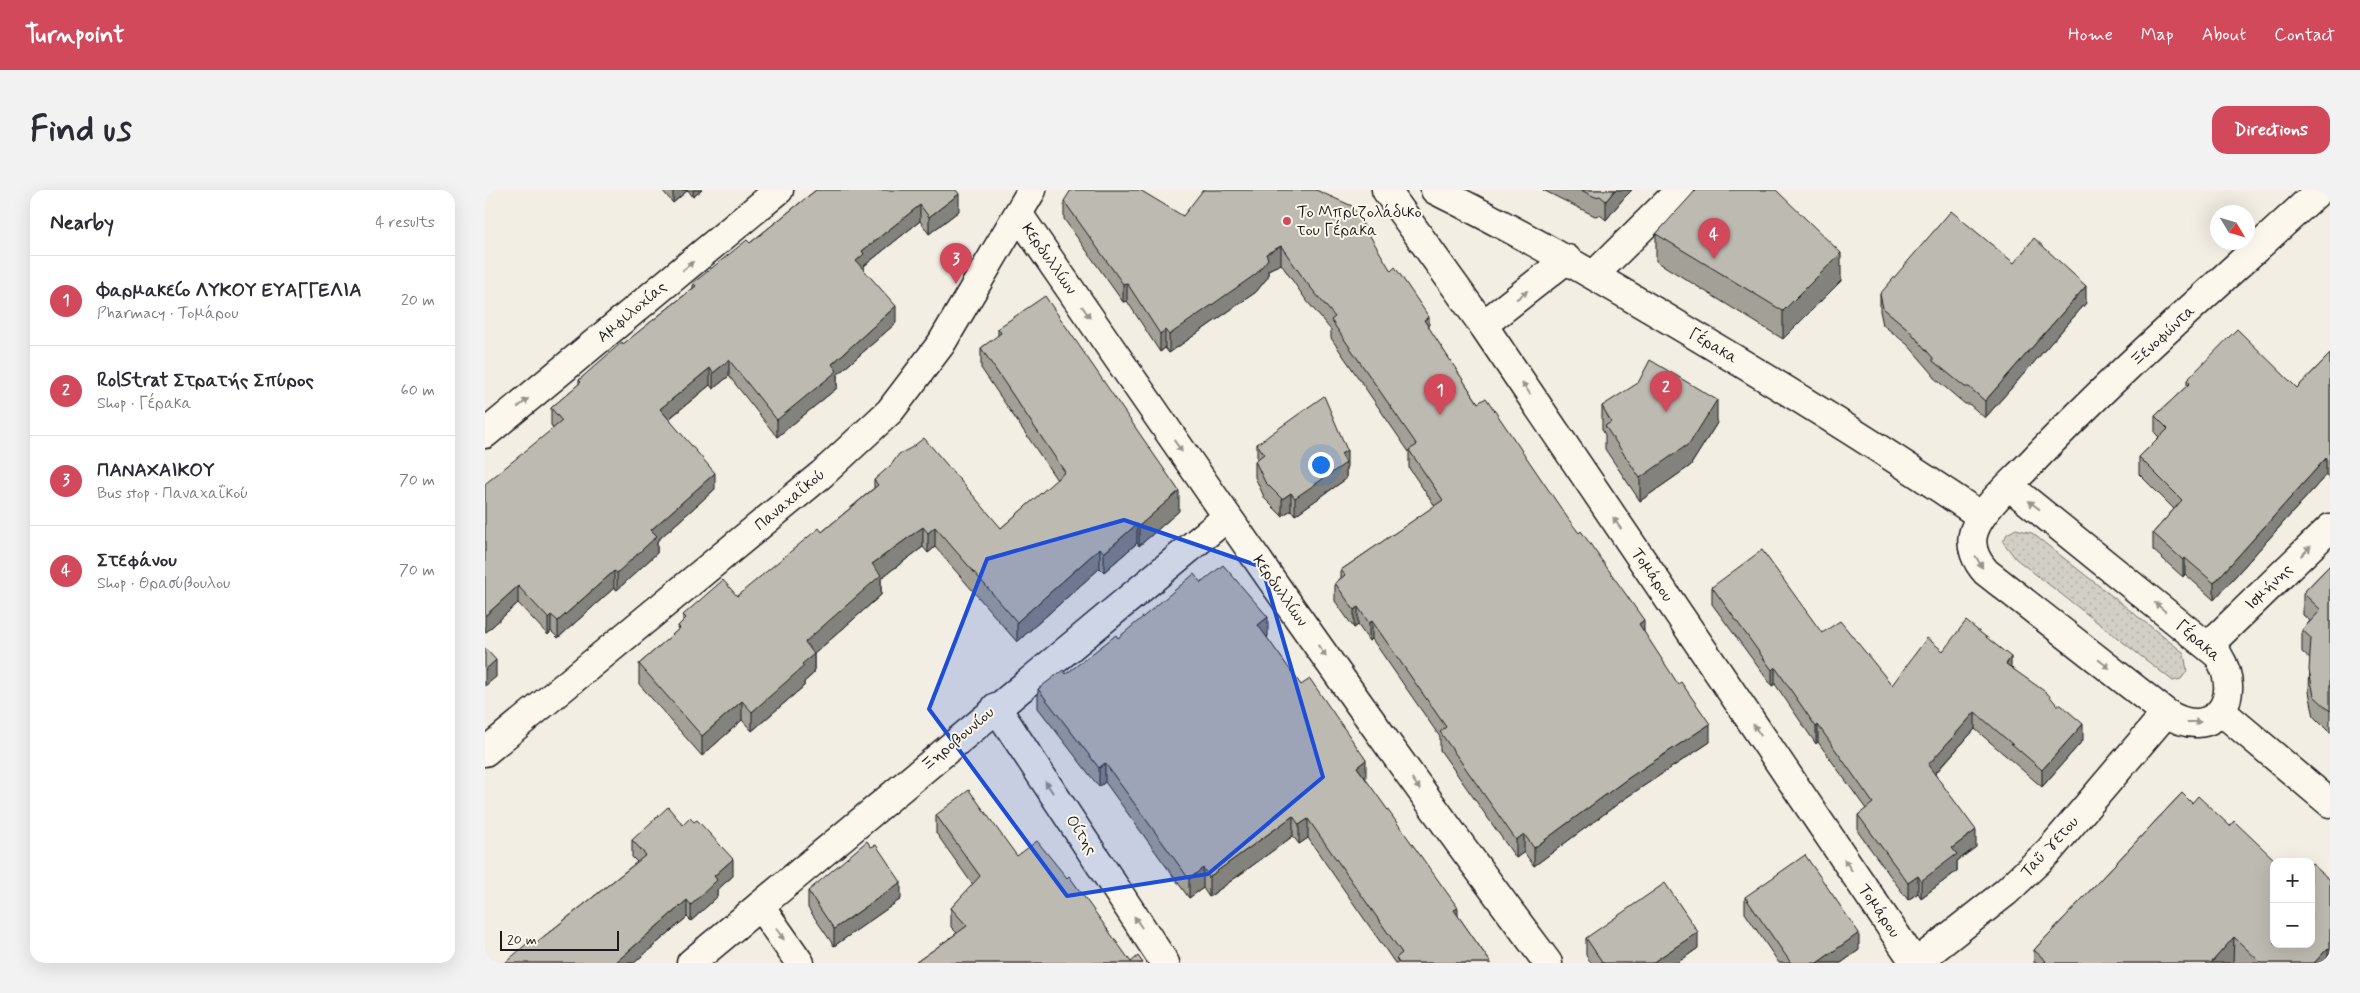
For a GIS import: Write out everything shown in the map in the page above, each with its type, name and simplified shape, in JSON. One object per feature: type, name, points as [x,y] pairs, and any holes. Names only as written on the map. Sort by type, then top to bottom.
[{"type":"street","name":"Αμφιλοχίας","points":[[485,434],[779,190]]},
{"type":"street","name":"Παναχαΐκού","points":[[485,752],[822,474],[890,411],[941,344],[1019,215],[1032,190]]},
{"type":"street","name":"Τομάρου","points":[[1386,190],[1483,325],[1915,963]]},
{"type":"street","name":"Γέρακα","points":[[1435,190],[1594,275],[1868,440],[1981,516]]},
{"type":"street","points":[[1594,275],[1680,190]]},
{"type":"street","name":"Ξενοφώντα","points":[[2009,486],[2071,421],[2320,190]]},
{"type":"street","name":"Κερδυλλίων","points":[[1019,215],[1227,517],[1451,834],[1548,963]]},
{"type":"street","points":[[1483,325],[1567,260]]},
{"type":"street","points":[[2009,486],[1981,516],[1974,532],[1973,547],[1977,561],[1986,572],[2166,713],[2175,719],[2192,724],[2208,720],[2221,712],[2330,803]]},
{"type":"street","name":"Γέρακα","points":[[2009,486],[2218,655],[2225,666],[2230,682],[2229,698],[2221,712]]},
{"type":"street","name":"Ξηροβουνίου","points":[[691,963],[996,707],[1227,517]]},
{"type":"street","name":"Ισμήνης","points":[[2208,646],[2330,528]]},
{"type":"street","name":"Οίτης","points":[[996,707],[1165,963]]},
{"type":"street","name":"Ταΰγετου","points":[[1915,963],[2006,892],[2049,851],[2166,713]]},
{"type":"street","points":[[760,906],[800,963]]},
{"type":"highlighted area","points":[[1124,520],[1262,567],[1323,777],[1208,874],[1067,896],[929,709],[987,559]]},
{"type":"shaded area","points":[[2016,529],[2032,533],[2184,653],[2187,671],[2181,679],[2173,681],[2016,559],[2003,542],[2007,534]]},
{"type":"building","points":[[816,190],[956,190],[959,194],[929,217],[920,205],[862,251],[864,254],[856,261],[896,306],[832,364],[837,371],[777,420],[729,360],[713,373],[710,368],[660,409],[715,473],[651,530],[657,536],[617,573],[614,571],[558,621],[551,615],[548,618],[518,586],[485,616],[485,484],[562,421],[551,408],[581,382],[579,380],[622,342],[623,344],[696,286],[693,283],[747,240],[750,243]]},
{"type":"building","points":[[1071,190],[1140,190],[1183,216],[1203,190],[1316,190],[1352,206],[1391,271],[1395,267],[1429,317],[1424,320],[1478,403],[1486,398],[1569,520],[1579,533],[1581,531],[1644,620],[1639,624],[1678,684],[1681,682],[1710,724],[1627,779],[1534,848],[1524,834],[1516,840],[1440,732],[1446,727],[1372,621],[1369,623],[1358,607],[1354,610],[1335,583],[1345,575],[1341,570],[1443,500],[1409,450],[1417,445],[1331,320],[1335,317],[1306,282],[1281,246],[1266,254],[1268,259],[1256,274],[1169,335],[1165,330],[1160,334],[1127,283],[1123,284],[1064,201]]},
{"type":"building","points":[[1581,190],[1615,190],[1606,201],[1600,196],[1595,197]]},
{"type":"building","points":[[1696,190],[1776,190],[1841,253],[1783,311],[1656,234]]},
{"type":"building","points":[[1951,211],[2014,263],[2034,238],[2086,286],[1985,401],[1933,361],[1933,358],[1908,329],[1883,308],[1880,294]]},
{"type":"building","points":[[1045,296],[1179,491],[1104,553],[1100,548],[1017,622],[935,527],[928,533],[923,527],[872,564],[881,575],[805,642],[814,654],[802,664],[804,666],[752,712],[742,701],[702,736],[639,664],[680,628],[678,626],[686,618],[683,615],[723,580],[737,596],[819,528],[822,532],[878,485],[874,480],[891,465],[899,454],[924,438],[1001,528],[1065,472],[981,348],[1001,333],[998,328]]},
{"type":"building","points":[[2237,329],[2297,388],[2330,354],[2330,462],[2326,458],[2214,583],[2185,558],[2183,560],[2153,533],[2182,500],[2139,457],[2168,429],[2155,416],[2190,383],[2187,380]]},
{"type":"building","points":[[1650,360],[1717,400],[1690,443],[1640,478],[1605,426],[1611,422],[1602,406],[1638,383]]},
{"type":"building","points":[[1324,396],[1347,450],[1341,454],[1346,463],[1295,498],[1291,493],[1282,499],[1265,482],[1255,461],[1264,454],[1257,444]]},
{"type":"building","points":[[1762,550],[1822,633],[1840,621],[1892,685],[1927,638],[1943,651],[1966,621],[2011,657],[2006,664],[2047,693],[2057,705],[2061,705],[2083,724],[2042,770],[1975,712],[1928,765],[1976,830],[1952,848],[1957,854],[1921,881],[1918,876],[1908,883],[1858,815],[1873,803],[1818,725],[1816,727],[1775,667],[1772,670],[1712,587]]},
{"type":"building","points":[[1223,565],[1268,617],[1258,625],[1301,685],[1310,679],[1366,760],[1357,767],[1458,908],[1454,910],[1491,963],[1399,963],[1396,958],[1402,953],[1308,819],[1299,825],[1293,816],[1209,877],[1203,868],[1189,879],[1105,763],[1099,768],[1038,689],[1063,670],[1066,674],[1116,635],[1118,638],[1194,574],[1201,583]]},
{"type":"building","points":[[2330,565],[2330,711],[2314,696],[2309,670],[2311,638],[2302,630],[2321,610],[2303,593]]},
{"type":"building","points":[[485,648],[496,660],[485,670]]},
{"type":"building","points":[[969,790],[1017,856],[1037,841],[1067,878],[1069,876],[1131,962],[1138,956],[1143,963],[915,963],[967,926],[951,908],[980,876],[936,815]]},
{"type":"building","points":[[2182,793],[2192,803],[2198,796],[2230,826],[2234,821],[2273,858],[2270,858],[2270,948],[2315,948],[2315,867],[2330,880],[2330,950],[2328,948],[2314,963],[2261,963],[2234,937],[2211,963],[2043,963],[2046,961],[2034,950]]},
{"type":"building","points":[[668,807],[683,825],[690,818],[694,822],[697,820],[733,859],[714,876],[717,880],[691,905],[687,900],[615,963],[505,963],[533,938],[537,942],[646,855],[632,840]]},
{"type":"building","points":[[867,841],[871,847],[876,845],[901,882],[834,929],[808,891]]},
{"type":"building","points":[[1805,855],[1859,933],[1817,963],[1791,963],[1745,897]]},
{"type":"building","points":[[1665,883],[1698,932],[1652,963],[1603,963],[1586,938]]},
{"type":"place","name":"Το Μπριζολάδικο του Γέρακα","points":[[1287,221]]},
{"type":"place","name":"Στεφάνου","points":[[1714,259]]},
{"type":"place","name":"ΠΑΝΑΧΑΙΚΟΥ","points":[[956,284]]},
{"type":"place","name":"RolStrat Στρατής Σπύρος","points":[[1666,412]]},
{"type":"place","name":"Φαρμακείο ΛΥΚΟΥ ΕΥΑΓΓΕΛΙΑ","points":[[1440,415]]}]
